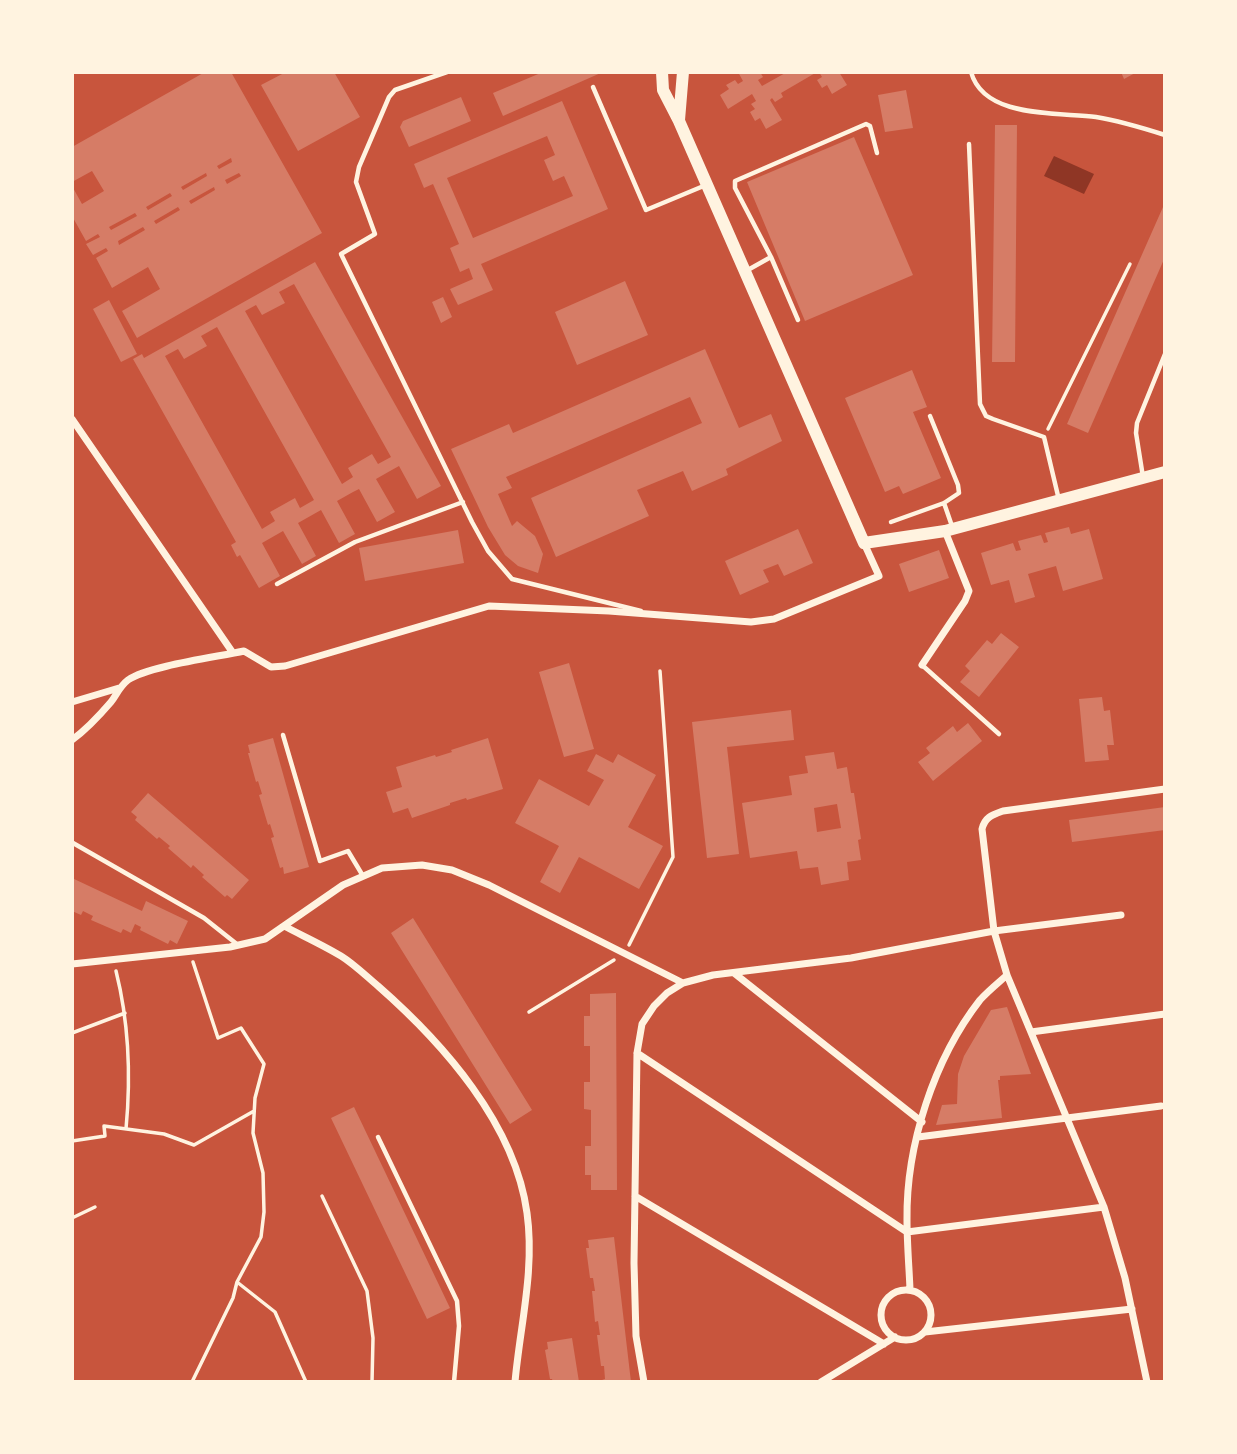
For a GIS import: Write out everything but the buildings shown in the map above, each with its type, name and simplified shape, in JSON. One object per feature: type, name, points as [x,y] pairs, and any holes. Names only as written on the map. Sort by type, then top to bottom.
[{"type":"main road","points":[[662,72],[663,90],[746,271],[864,543],[949,530],[1165,472]]},
{"type":"main road","points":[[679,121],[683,72]]},
{"type":"street","points":[[72,419],[233,653]]},
{"type":"street","points":[[922,666],[969,591],[949,530]]},
{"type":"street","points":[[72,702],[119,688],[130,679],[149,671],[244,651],[271,667],[285,666],[489,606],[610,611],[751,622],[774,619],[879,576],[864,543]]},
{"type":"street","points":[[72,740],[89,727],[113,700],[119,688]]},
{"type":"street","points":[[1147,1382],[1132,1309],[1104,1207],[1007,975],[993,932],[982,830],[984,821],[1003,811],[1165,789]]},
{"type":"street","points":[[72,964],[190,952],[265,939],[343,885],[382,868],[422,865],[452,870],[489,885],[683,983]]},
{"type":"street","points":[[644,1382],[636,1336],[637,1053],[642,1024],[653,1006],[683,983],[713,975],[851,958],[993,932],[1121,915]]},
{"type":"street","points":[[284,926],[343,957],[402,1007],[460,1073],[502,1136],[516,1164],[522,1186],[530,1252],[527,1296],[514,1382]]},
{"type":"street","points":[[734,973],[922,1122]]},
{"type":"street","points":[[910,1289],[907,1232],[910,1174],[922,1122],[933,1088],[957,1034],[982,997],[1007,975]]},
{"type":"street","points":[[1031,1032],[1165,1014]]},
{"type":"street","points":[[637,1053],[907,1232],[1104,1207]]},
{"type":"street","points":[[918,1138],[1161,1106]]},
{"type":"street","points":[[635,1196],[884,1345]]},
{"type":"street","points":[[925,1332],[932,1318],[932,1310],[925,1296],[910,1289],[895,1292],[884,1303],[881,1311],[884,1326],[895,1337],[911,1340],[925,1332],[1132,1309]]},
{"type":"street","points":[[821,1382],[895,1337]]},
{"type":"lane","points":[[447,72],[395,90],[389,97],[359,167],[356,182],[375,234],[341,254],[488,551],[512,579],[669,617]]},
{"type":"lane","points":[[971,72],[985,94],[1000,104],[1021,110],[1099,118],[1165,135]]},
{"type":"lane","points":[[593,88],[646,210],[706,184]]},
{"type":"lane","points":[[799,320],[734,184],[738,179],[866,124],[870,126],[877,153]]},
{"type":"lane","points":[[969,144],[980,404],[986,416],[1044,437],[1059,500]]},
{"type":"lane","points":[[746,271],[771,257]]},
{"type":"lane","points":[[1143,478],[1137,423],[1165,355]]},
{"type":"lane","points":[[891,522],[944,503],[956,496],[960,490],[930,416]]},
{"type":"lane","points":[[278,584],[355,542],[463,502]]},
{"type":"lane","points":[[944,503],[949,530]]},
{"type":"lane","points":[[922,666],[999,733]]},
{"type":"lane","points":[[283,735],[320,861],[348,851],[363,876]]},
{"type":"lane","points":[[73,843],[204,918],[238,945]]},
{"type":"lane","points":[[378,1137],[457,1301],[459,1326],[454,1382]]},
{"type":"path","points":[[1044,437],[1130,264]]},
{"type":"path","points":[[529,1012],[624,954],[673,857],[660,671]]},
{"type":"path","points":[[190,952],[218,1038],[241,1028],[264,1064],[255,1098],[253,1133],[263,1173],[264,1212],[261,1237],[237,1282],[233,1298],[192,1382]]},
{"type":"path","points":[[113,960],[125,1013],[130,1090],[126,1129]]},
{"type":"path","points":[[72,1032],[125,1013]]},
{"type":"path","points":[[72,1141],[105,1136],[104,1126],[164,1134],[194,1145],[254,1111]]},
{"type":"path","points":[[322,1196],[367,1291],[373,1338],[372,1382]]},
{"type":"path","points":[[72,1218],[94,1207]]},
{"type":"path","points":[[237,1282],[275,1312],[306,1382]]},
{"type":"shaded area","points":[[1054,156],[1094,174],[1084,194],[1044,176]]}]
